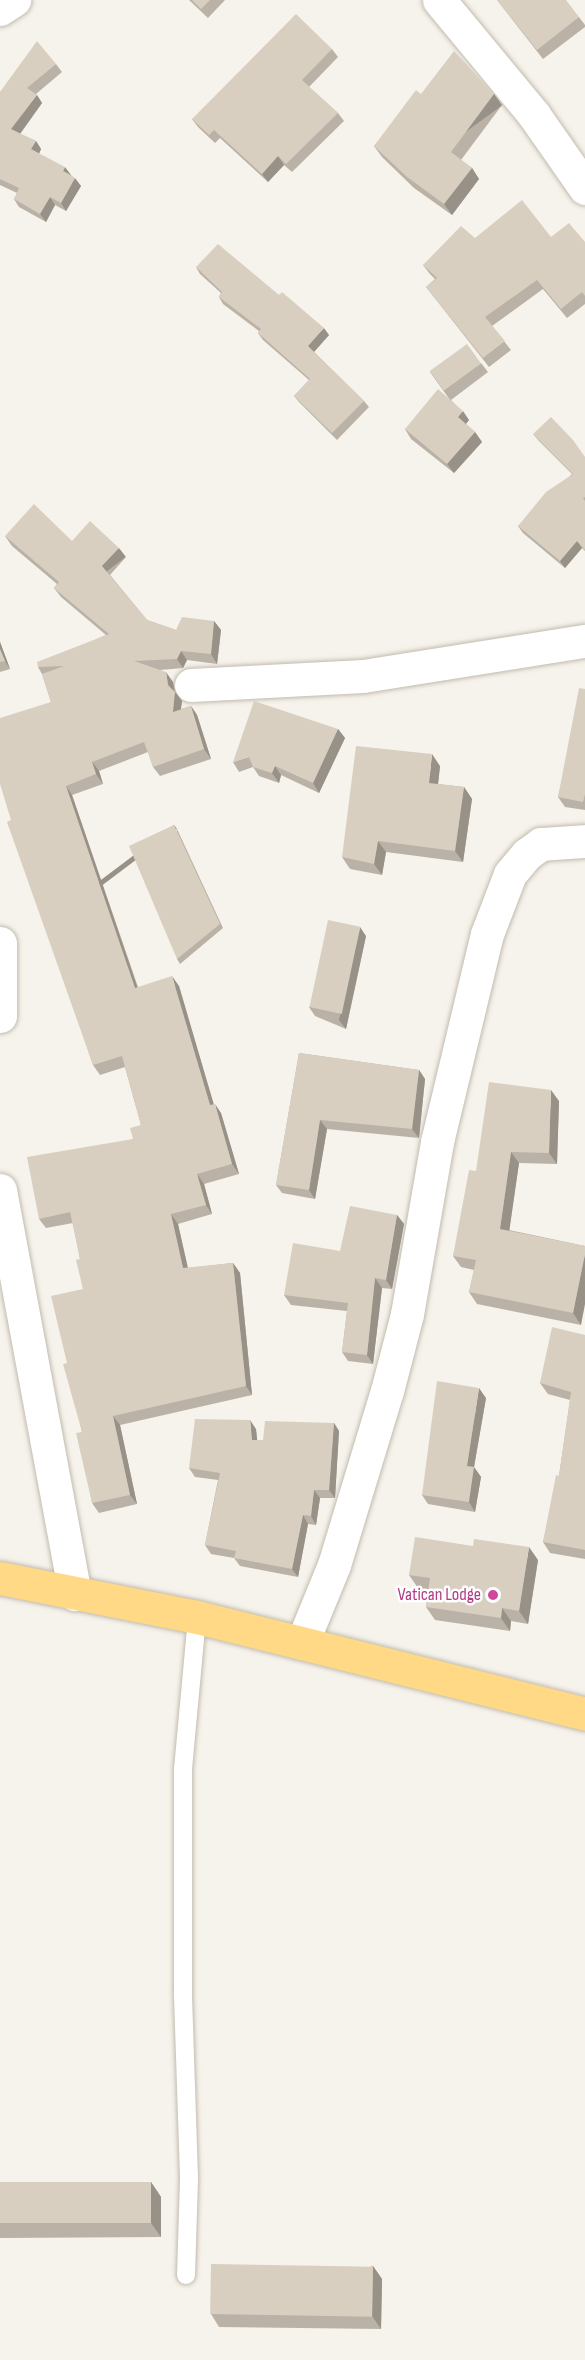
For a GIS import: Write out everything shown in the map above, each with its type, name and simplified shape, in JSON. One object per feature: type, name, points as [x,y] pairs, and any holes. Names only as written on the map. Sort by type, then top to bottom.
[{"type":"highway","points":[[0,1578],[197,1617],[585,1714]]},
{"type":"street","points":[[0,9],[14,0]]},
{"type":"street","points":[[440,0],[534,115],[585,188]]},
{"type":"street","points":[[191,685],[363,676],[585,641]]},
{"type":"street","points":[[302,1643],[334,1565],[387,1391],[407,1314],[437,1142],[488,934],[510,874],[527,854],[541,844],[585,841]]},
{"type":"street","points":[[0,944],[0,1016]]},
{"type":"street","points":[[0,1190],[75,1594]]},
{"type":"lane","points":[[186,2275],[189,2177],[183,1992],[183,1769],[197,1617]]},
{"type":"building","points":[[192,0],[210,0],[201,9]]},
{"type":"building","points":[[497,0],[566,0],[579,17],[537,50]]},
{"type":"building","points":[[296,14],[332,49],[302,80],[338,113],[286,164],[278,156],[262,174],[214,130],[209,135],[192,119]]},
{"type":"building","points":[[37,41],[56,64],[27,88],[37,95],[11,129],[36,141],[31,149],[65,167],[63,171],[75,178],[61,203],[50,197],[40,214],[14,199],[19,188],[0,179],[0,92]]},
{"type":"building","points":[[454,51],[494,94],[451,152],[472,168],[444,204],[407,177],[374,146],[416,90],[421,94]]},
{"type":"building","points":[[522,200],[551,237],[569,223],[585,242],[585,296],[582,292],[561,309],[537,280],[485,317],[505,341],[483,358],[426,287],[437,278],[423,265],[461,226],[475,238]]},
{"type":"building","points":[[218,244],[279,295],[282,292],[324,328],[308,346],[364,401],[332,433],[294,396],[310,379],[258,333],[261,329],[219,297],[222,292],[196,267]]},
{"type":"building","points":[[467,344],[481,363],[444,390],[430,371]]},
{"type":"building","points":[[438,389],[463,411],[458,417],[475,432],[447,464],[405,429]]},
{"type":"building","points":[[551,417],[573,440],[585,457],[585,497],[583,498],[585,501],[585,550],[577,541],[560,561],[518,526],[546,492],[573,474],[533,434]]},
{"type":"building","points":[[34,504],[72,541],[90,521],[119,548],[102,566],[147,620],[176,630],[182,617],[214,621],[211,654],[181,651],[177,659],[134,661],[166,672],[168,685],[175,692],[173,712],[191,706],[204,749],[153,767],[144,742],[92,762],[96,774],[66,786],[135,988],[172,976],[210,1105],[215,1104],[232,1164],[197,1174],[206,1205],[171,1214],[183,1268],[233,1263],[246,1386],[113,1416],[130,1495],[92,1503],[76,1433],[82,1432],[63,1364],[67,1363],[51,1296],[83,1289],[76,1260],[80,1259],[70,1212],[39,1219],[27,1157],[133,1139],[130,1128],[141,1125],[122,1056],[93,1065],[7,822],[11,820],[0,784],[0,718],[51,702],[42,674],[64,666],[38,667],[37,662],[109,634],[54,588],[59,582],[5,536]]},
{"type":"building","points":[[0,649],[5,661],[0,662]]},
{"type":"building","points":[[579,688],[585,689],[585,794],[583,802],[558,797]]},
{"type":"building","points":[[254,701],[338,729],[313,783],[275,766],[272,773],[253,767],[249,757],[233,762]]},
{"type":"building","points":[[356,746],[432,754],[429,783],[464,787],[455,851],[378,841],[374,864],[342,857]]},
{"type":"building","points":[[174,825],[220,924],[177,959],[129,846]]},
{"type":"building","points":[[328,920],[360,927],[342,1014],[309,1007]]},
{"type":"building","points":[[299,1053],[419,1070],[412,1129],[320,1120],[309,1190],[276,1185]]},
{"type":"building","points":[[489,1082],[551,1090],[549,1153],[511,1152],[500,1229],[585,1246],[573,1313],[469,1292],[476,1260],[453,1256],[469,1170],[476,1171]]},
{"type":"building","points":[[350,1206],[397,1215],[386,1280],[375,1278],[367,1355],[342,1352],[348,1303],[284,1295],[293,1243],[340,1251]]},
{"type":"building","points":[[552,1327],[585,1335],[585,1550],[543,1542],[556,1475],[559,1476],[571,1392],[540,1383]]},
{"type":"building","points":[[437,1381],[479,1388],[467,1466],[474,1467],[469,1502],[422,1495]]},
{"type":"building","points":[[195,1419],[250,1420],[252,1440],[263,1440],[265,1421],[334,1423],[329,1490],[314,1490],[311,1516],[303,1515],[292,1569],[234,1558],[236,1551],[205,1545],[220,1473],[189,1468]]},
{"type":"building","points":[[415,1537],[473,1546],[474,1539],[529,1547],[519,1611],[502,1608],[501,1618],[426,1607],[430,1578],[409,1575]]},
{"type":"building","points":[[0,2182],[151,2182],[151,2223],[0,2223]]},
{"type":"building","points":[[211,2264],[373,2267],[372,2317],[210,2314]]},
{"type":"place","name":"Vatican Lodge","points":[[493,1595]]}]
